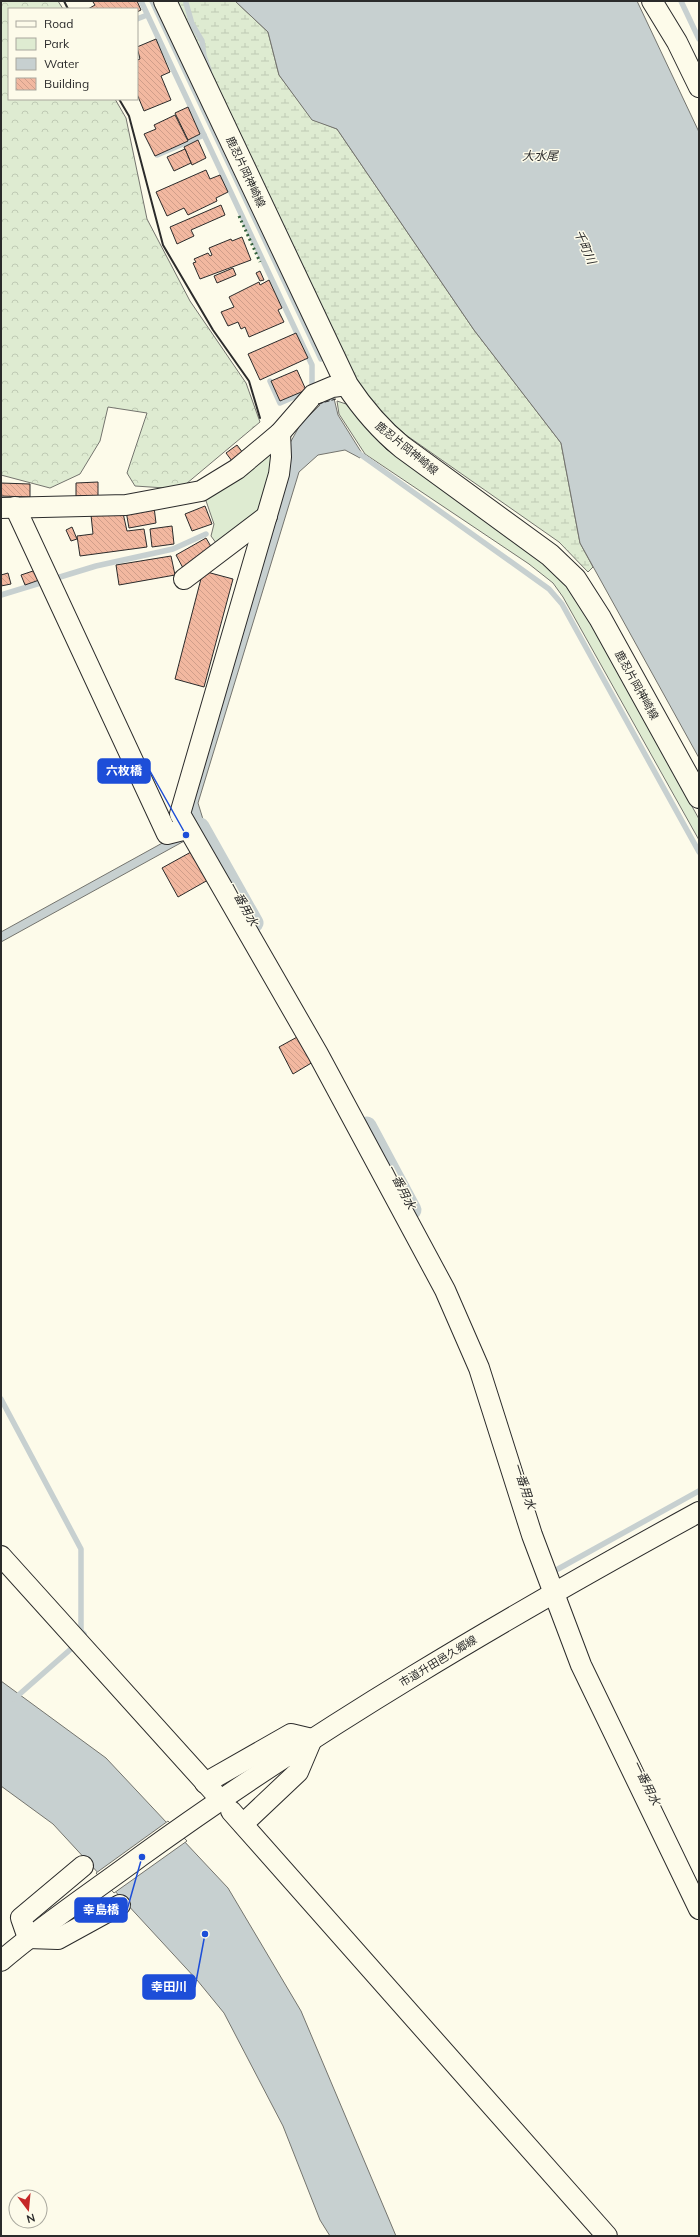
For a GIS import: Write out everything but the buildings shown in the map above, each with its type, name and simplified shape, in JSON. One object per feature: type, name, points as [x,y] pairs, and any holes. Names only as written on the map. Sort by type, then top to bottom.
[{"type":"main road","name":"鹿忍片岡神崎線","points":[[165,1],[339,386],[360,404],[381,429],[550,555],[575,579],[600,618],[699,797]]},
{"type":"street","points":[[652,1],[677,42],[699,87]]},
{"type":"street","points":[[190,833],[167,834],[48,579],[8,507],[126,505],[201,491],[237,469],[280,433],[313,396],[339,386]]},
{"type":"street","points":[[280,433],[281,457],[279,474],[180,814],[233,903],[318,1054],[445,1290],[479,1368],[532,1535],[581,1665],[699,1909]]},
{"type":"street","points":[[184,579],[267,516]]},
{"type":"street","name":"市道升田邑久郷線","points":[[28,1938],[186,1824],[312,1739],[553,1592],[699,1512]]},
{"type":"street","points":[[1,1556],[209,1787],[291,1734],[312,1739],[298,1772],[237,1818],[607,2236]]},
{"type":"street","points":[[28,1938],[21,1918],[83,1866]]},
{"type":"street","points":[[1,1962],[28,1938],[58,1939],[120,1905]]},
{"type":"green space","points":[[1,1],[58,1],[62,8],[8,8],[8,100],[116,100],[126,118],[147,219],[190,301],[246,383],[260,422],[180,489],[135,486],[127,473],[147,413],[108,407],[100,441],[80,474],[50,488],[1,475]]},
{"type":"green space","points":[[174,1],[235,1],[268,32],[279,75],[312,119],[337,129],[474,330],[561,443],[580,543],[593,567],[588,572],[559,542],[406,435],[382,414],[351,376]]},
{"type":"green space","points":[[337,401],[346,404],[386,449],[541,557],[575,595],[699,819],[699,840],[563,597],[553,583],[529,564],[365,454],[339,414]]},
{"type":"green space","points":[[269,448],[277,451],[263,514],[219,547],[211,536],[214,524],[204,495]]},
{"type":"water","name":"大水尾","points":[[235,1],[637,1],[699,132],[699,758],[580,543],[561,443],[474,330],[337,129],[312,120],[279,75],[268,32]]},
{"type":"water","points":[[331,386],[338,415],[363,455],[360,458],[345,450],[318,455],[299,472],[198,803],[206,829],[1,942],[1,932],[195,825],[188,805],[290,443],[300,425],[320,405],[314,390]]},
{"type":"water","points":[[1,1681],[106,1758],[228,1888],[301,2011],[396,2236],[330,2236],[320,2220],[283,2126],[224,2013],[197,1980],[53,1824],[1,1786]]},
{"type":"pier","points":[[168,1821],[187,1841],[114,1893],[96,1873]]},
{"type":"waterway","points":[[141,1],[312,365],[312,389],[280,403],[270,381]]},
{"type":"waterway","points":[[152,1],[321,359]]},
{"type":"waterway","points":[[681,1],[699,39]]},
{"type":"waterway","points":[[186,3],[192,24],[202,41],[204,56],[209,70]]},
{"type":"waterway","points":[[138,19],[147,15]]},
{"type":"waterway","points":[[157,155],[204,135]]},
{"type":"waterway","points":[[357,452],[549,589],[562,604],[699,852]]},
{"type":"waterway","points":[[1,595],[96,566],[173,549],[206,534]]},
{"type":"waterway","name":"一番用水","points":[[200,827],[254,923]]},
{"type":"waterway","name":"一番用水","points":[[367,1126],[412,1210]]},
{"type":"waterway","points":[[1,1399],[81,1549],[81,1631],[84,1634]]},
{"type":"waterway","points":[[558,1569],[699,1491]]},
{"type":"waterway","points":[[14,1699],[72,1648]]},
{"type":"hedge","points":[[239,216],[260,262]]},
{"type":"fence","points":[[318,404],[336,399]]},
{"type":"wall","points":[[64,1],[68,8]]},
{"type":"wall","points":[[120,100],[129,116],[163,245],[213,330],[249,381],[260,418]]},
{"type":"place","name":"六枚橋","points":[[186,835]]},
{"type":"place","name":"幸島橋","points":[[142,1857]]},
{"type":"place","name":"幸田川","points":[[205,1934]]},
{"type":"water label","name":"千町川","points":[[585,247]]}]
